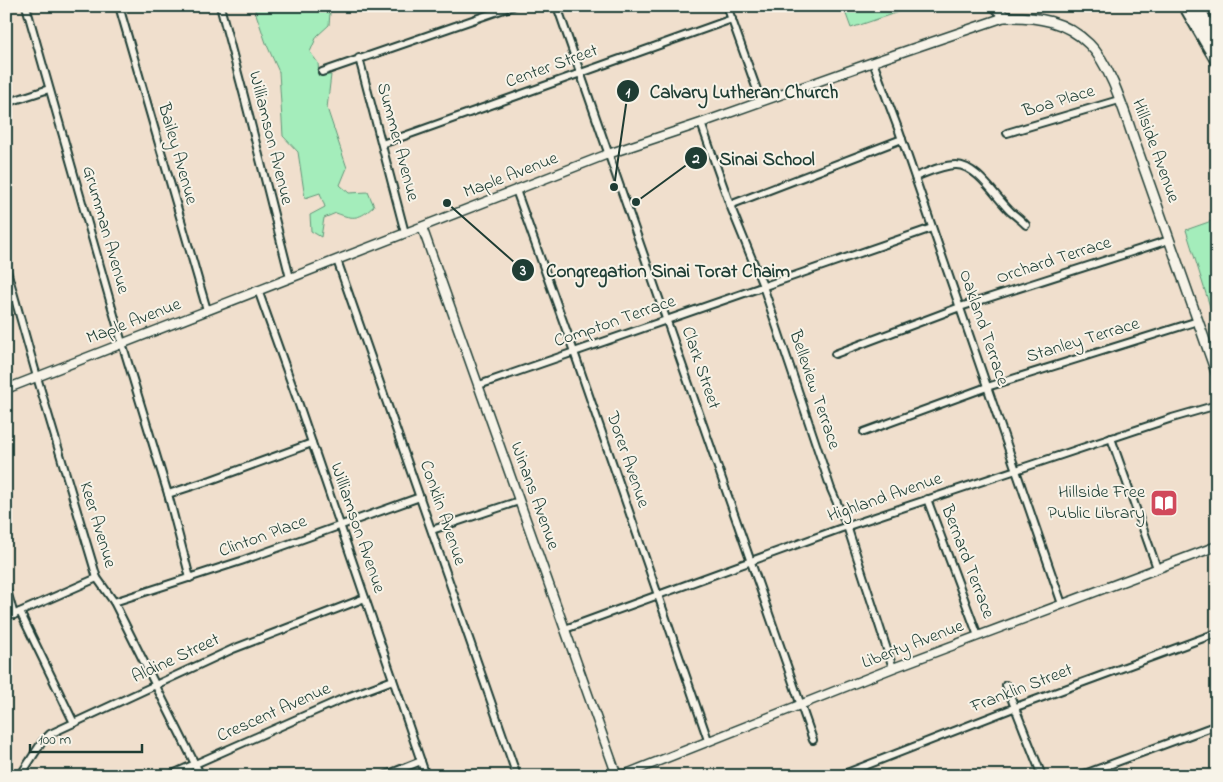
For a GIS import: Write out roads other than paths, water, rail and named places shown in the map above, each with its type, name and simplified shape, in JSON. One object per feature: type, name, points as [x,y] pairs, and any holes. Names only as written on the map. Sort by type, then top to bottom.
[{"type":"highway","points":[[1185,6],[1217,61]]},
{"type":"highway","points":[[1197,6],[1217,41]]},
{"type":"main road","points":[[994,6],[1005,18]]},
{"type":"main road","name":"Hillside Avenue","points":[[1005,18],[1045,19],[1062,25],[1076,32],[1091,45],[1098,55],[1119,100],[1217,375]]},
{"type":"street","name":"Grumman Avenue","points":[[26,6],[122,343],[168,494],[190,578]]},
{"type":"street","name":"Bailey Avenue","points":[[119,6],[207,310]]},
{"type":"street","name":"Williamson Avenue","points":[[220,6],[290,278]]},
{"type":"street","points":[[322,72],[513,6]]},
{"type":"street","name":"Clark Street","points":[[557,6],[813,740]]},
{"type":"street","points":[[728,6],[761,101]]},
{"type":"street","name":"Maple Avenue","points":[[6,389],[608,154],[1005,18]]},
{"type":"street","name":"Center Street","points":[[382,144],[732,19]]},
{"type":"street","name":"Summer Avenue","points":[[359,58],[405,233]]},
{"type":"street","name":"Oakland Terrace","points":[[873,62],[902,139],[1062,604]]},
{"type":"street","points":[[6,104],[49,89]]},
{"type":"street","name":"Boa Place","points":[[1007,133],[1119,100]]},
{"type":"street","name":"Belleview Terrace","points":[[701,123],[730,205],[763,286],[831,489],[847,526],[894,668]]},
{"type":"street","points":[[730,205],[902,139]]},
{"type":"street","points":[[915,177],[947,166],[958,165],[967,168],[976,174],[1011,212],[1026,224]]},
{"type":"street","name":"Dorer Avenue","points":[[516,190],[708,740]]},
{"type":"street","name":"Winans Avenue","points":[[422,227],[617,776]]},
{"type":"street","name":"Compton Terrace","points":[[478,385],[932,228]]},
{"type":"street","name":"Orchard Terrace","points":[[836,354],[960,307],[1169,240]]},
{"type":"street","name":"Conklin Avenue","points":[[337,260],[517,776]]},
{"type":"street","name":"Keer Avenue","points":[[6,267],[97,578],[114,602],[201,776]]},
{"type":"street","name":"Williamson Avenue","points":[[258,290],[426,776]]},
{"type":"street","name":"Stanley Terrace","points":[[864,432],[987,387],[1198,321]]},
{"type":"street","name":"Highland Avenue","points":[[565,629],[847,526],[1111,438],[1217,405]]},
{"type":"street","points":[[1111,438],[1157,568]]},
{"type":"street","points":[[168,494],[312,443]]},
{"type":"street","name":"Clinton Place","points":[[114,602],[190,578],[420,497]]},
{"type":"street","name":"Bernard Terrace","points":[[927,500],[978,636]]},
{"type":"street","points":[[432,530],[519,501]]},
{"type":"street","name":"Liberty Avenue","points":[[621,776],[894,668],[1217,546]]},
{"type":"street","points":[[6,618],[97,578]]},
{"type":"street","points":[[6,587],[17,613],[74,723]]},
{"type":"street","name":"Aldine Street","points":[[20,776],[42,742],[50,734],[233,649],[365,598]]},
{"type":"street","name":"Franklin Street","points":[[839,776],[1016,707],[1217,633]]},
{"type":"street","name":"Crescent Avenue","points":[[168,776],[342,699],[392,680]]},
{"type":"street","points":[[1006,685],[1042,776]]},
{"type":"street","points":[[1078,776],[1217,725]]},
{"type":"street","points":[[384,776],[421,761]]},
{"type":"place","name":"Calvary Lutheran Church","points":[[614,187]]},
{"type":"place","name":"Sinai School","points":[[636,202]]},
{"type":"place","name":"Congregation Sinai Torat Chaim","points":[[447,203]]},
{"type":"place","name":"Hillside Free Public Library","points":[[1164,503]]}]
